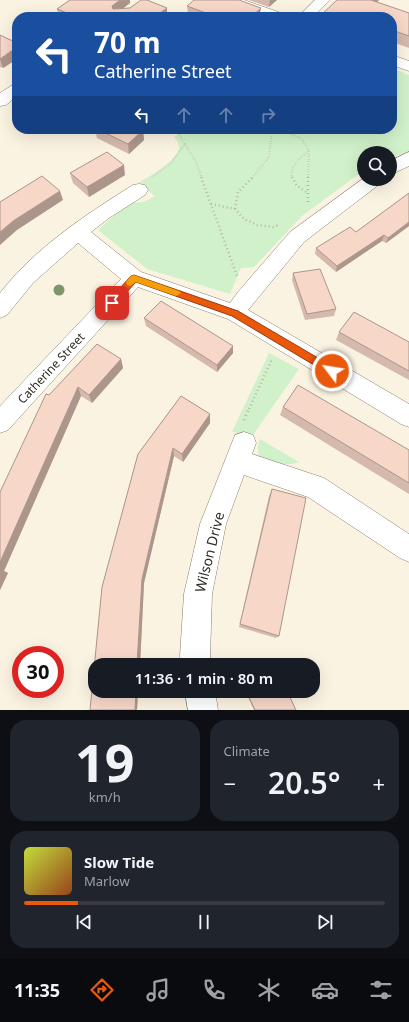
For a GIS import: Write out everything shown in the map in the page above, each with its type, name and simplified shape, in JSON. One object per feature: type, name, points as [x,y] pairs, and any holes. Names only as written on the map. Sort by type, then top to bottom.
[{"type":"street","points":[[231,0],[265,12]]},
{"type":"street","points":[[310,12],[323,0]]},
{"type":"street","points":[[0,101],[12,93]]},
{"type":"street","points":[[397,165],[409,158]]},
{"type":"street","points":[[240,306],[298,237],[365,186]]},
{"type":"street","points":[[0,309],[10,293],[32,269],[102,213],[139,190]]},
{"type":"street","points":[[78,232],[134,278],[240,306],[280,340],[409,416]]},
{"type":"street","name":"Catherine Street","points":[[0,422],[134,278]]},
{"type":"street","points":[[241,452],[316,487],[409,549]]},
{"type":"street","name":"Wilson Drive","points":[[195,658],[198,594],[213,524],[241,452]]},
{"type":"street","points":[[201,698],[203,710]]},
{"type":"path","points":[[179,134],[196,162],[211,204],[240,306]]},
{"type":"path","points":[[235,209],[238,192],[258,173],[269,157],[272,134]]},
{"type":"path","points":[[293,134],[301,138],[309,151],[309,201],[306,206]]},
{"type":"path","points":[[139,190],[140,184],[168,166],[182,151],[185,144]]},
{"type":"path","points":[[309,151],[302,155],[294,164],[291,171],[296,185],[309,193]]},
{"type":"path","points":[[211,204],[235,209],[244,219],[257,225],[273,227],[286,223]]},
{"type":"path","points":[[241,452],[239,432],[280,340]]},
{"type":"green space","points":[[397,70],[409,75],[409,152],[397,155],[397,146],[357,146],[357,175],[302,216],[254,267],[241,268],[230,294],[147,269],[98,230],[128,203],[144,202],[155,196],[138,183],[168,163],[178,150],[178,144],[174,137],[178,134],[397,134]]},
{"type":"green space","points":[[269,353],[299,369],[253,435],[232,432]]},
{"type":"green space","points":[[260,439],[299,462],[283,464],[266,461],[258,454]]},
{"type":"building","points":[[70,0],[120,0],[112,6],[113,9],[130,8],[141,0],[147,0],[167,8],[161,12],[64,12],[57,9]]},
{"type":"building","points":[[194,0],[239,0],[261,8],[257,12],[203,12],[187,6]]},
{"type":"building","points":[[337,0],[371,0],[409,13],[409,36],[397,32],[397,12],[324,12]]},
{"type":"building","points":[[0,35],[12,41],[12,51],[0,59]]},
{"type":"building","points":[[107,134],[139,134],[128,144]]},
{"type":"building","points":[[107,152],[124,165],[87,187],[70,173]]},
{"type":"building","points":[[42,176],[60,191],[13,221],[0,232],[0,202]]},
{"type":"building","points":[[409,193],[409,222],[388,238],[384,235],[337,266],[316,248],[350,227],[356,232]]},
{"type":"building","points":[[320,269],[336,309],[307,314],[293,273]]},
{"type":"building","points":[[161,301],[233,346],[217,365],[144,318]]},
{"type":"building","points":[[354,312],[409,342],[409,371],[339,332]]},
{"type":"building","points":[[97,344],[121,359],[89,395],[78,387],[0,562],[0,492],[46,394],[49,395]]},
{"type":"building","points":[[298,385],[409,450],[409,483],[283,407]]},
{"type":"building","points":[[181,396],[210,414],[182,454],[173,448],[142,579],[137,658],[95,658],[102,587],[138,454]]},
{"type":"building","points":[[272,489],[306,498],[279,636],[240,624]]},
{"type":"building","points":[[91,698],[136,698],[135,710],[90,710]]},
{"type":"building","points":[[249,698],[290,698],[296,710],[255,710]]},
{"type":"slow traffic","points":[[130,282],[134,278],[176,293]]},
{"type":"route","points":[[112,303],[134,278],[235,313],[332,371]]}]
